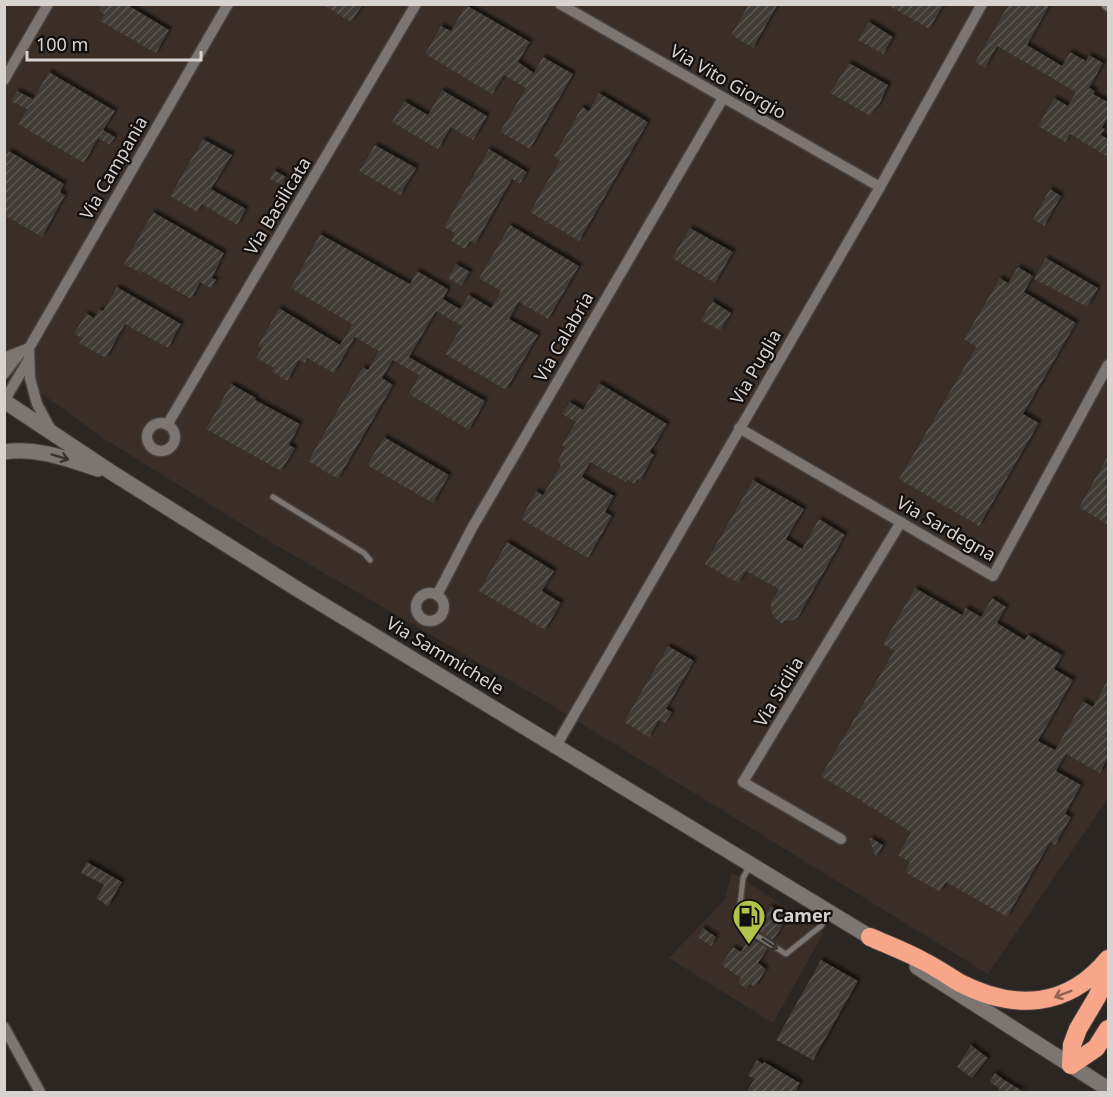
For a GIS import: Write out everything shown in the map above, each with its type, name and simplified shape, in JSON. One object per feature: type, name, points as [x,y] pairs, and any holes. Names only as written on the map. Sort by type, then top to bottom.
[{"type":"highway","points":[[870,937],[923,960],[960,983],[1006,1000],[1034,1002],[1062,995],[1096,974],[1108,959]]},
{"type":"highway","points":[[1071,1065],[1072,1045],[1078,1029],[1097,997],[1108,971]]},
{"type":"highway","points":[[1071,1065],[1096,1048],[1108,1029]]},
{"type":"main road","name":"Via Sammichele","points":[[4,401],[114,474],[302,592],[751,863],[1108,1089]]},
{"type":"main road","points":[[4,452],[21,449],[48,453],[114,474]]},
{"type":"street","points":[[4,80],[48,4]]},
{"type":"street","name":"Via Campania","points":[[4,401],[27,352],[228,4]]},
{"type":"street","name":"Via Basilicata","points":[[167,425],[416,4]]},
{"type":"street","name":"Via Puglia","points":[[556,746],[880,187],[982,4]]},
{"type":"street","name":"Via Vito Giorgio","points":[[561,5],[880,187]]},
{"type":"street","name":"Via Calabria","points":[[437,595],[472,528],[723,98]]},
{"type":"street","points":[[4,358],[27,352],[30,378],[37,404],[52,433]]},
{"type":"street","name":"Via Campania","points":[[4,374],[27,352]]},
{"type":"street","name":"Via Sardegna","points":[[740,428],[993,576],[1108,365]]},
{"type":"street","name":"Via Sicilia","points":[[841,839],[743,782],[901,522]]},
{"type":"street","points":[[4,1027],[40,1092]]},
{"type":"lane","points":[[273,497],[356,547],[370,560]]},
{"type":"lane","points":[[751,863],[743,878],[738,924],[786,954],[821,926],[829,912]]},
{"type":"shaded area","points":[[5,5],[1108,5],[1108,798],[988,974],[538,697],[269,541],[103,438],[5,367]]},
{"type":"shaded area","name":"Camer","points":[[732,872],[824,932],[773,1023],[669,958],[725,899]]},
{"type":"building","points":[[103,4],[126,4],[169,30],[156,53],[100,21],[104,14],[99,11]]},
{"type":"building","points":[[322,4],[363,4],[351,22]]},
{"type":"building","points":[[749,4],[778,4],[753,48],[731,35]]},
{"type":"building","points":[[886,4],[944,4],[929,29]]},
{"type":"building","points":[[1009,4],[1050,4],[1027,45],[1062,66],[1070,52],[1086,61],[1089,55],[1103,63],[1089,88],[1095,91],[1093,94],[1108,102],[1108,117],[1101,135],[1108,139],[1108,157],[1070,134],[1065,142],[1038,126],[1054,98],[1068,106],[1076,92],[997,46],[985,68],[975,62]]},
{"type":"building","points":[[466,5],[530,42],[518,62],[534,73],[543,57],[573,74],[530,149],[500,132],[526,88],[504,75],[492,94],[425,54],[441,26],[451,31]]},
{"type":"building","points":[[869,22],[893,37],[883,54],[858,40]]},
{"type":"building","points":[[849,63],[888,85],[880,103],[870,116],[830,93]]},
{"type":"building","points":[[49,72],[115,111],[103,130],[115,137],[109,145],[98,138],[84,163],[18,124],[27,109],[11,101],[17,91],[33,99]]},
{"type":"building","points":[[442,90],[487,116],[473,140],[451,127],[438,149],[392,122],[404,101],[428,115]]},
{"type":"building","points":[[599,93],[648,122],[579,241],[530,212],[560,160],[554,156],[582,107],[589,111]]},
{"type":"building","points":[[203,139],[232,155],[211,189],[246,209],[237,225],[202,204],[197,212],[170,196]]},
{"type":"building","points":[[375,145],[416,168],[400,195],[359,171]]},
{"type":"building","points":[[489,149],[527,172],[520,183],[512,179],[475,244],[470,241],[465,249],[451,241],[455,233],[444,227]]},
{"type":"building","points":[[9,151],[64,184],[60,192],[65,195],[42,237],[4,215],[4,159]]},
{"type":"building","points":[[274,170],[286,177],[282,185],[270,179]]},
{"type":"building","points":[[1050,189],[1061,196],[1044,226],[1033,219]]},
{"type":"building","points":[[153,212],[224,253],[212,278],[216,280],[211,288],[200,282],[191,299],[142,271],[141,273],[124,264]]},
{"type":"building","points":[[510,225],[579,266],[548,319],[519,302],[509,319],[538,335],[506,390],[445,354],[462,326],[436,311],[409,357],[485,401],[469,430],[409,394],[419,375],[393,360],[382,378],[393,385],[338,479],[308,461],[363,367],[368,370],[379,351],[355,337],[334,373],[307,358],[305,363],[299,360],[287,381],[272,371],[274,368],[256,358],[262,348],[258,346],[279,308],[340,345],[352,324],[291,288],[320,234],[410,284],[417,271],[448,289],[443,299],[460,309],[469,295],[491,308],[501,291],[479,278]]},
{"type":"building","points":[[690,228],[733,252],[715,283],[672,258]]},
{"type":"building","points":[[1046,258],[1098,288],[1087,307],[1034,279]]},
{"type":"building","points":[[456,264],[470,272],[461,286],[448,278]]},
{"type":"building","points":[[1018,267],[1033,276],[1024,292],[1076,323],[1023,414],[1039,423],[979,526],[899,479],[976,347],[964,339],[1000,278],[1008,283]]},
{"type":"building","points":[[117,287],[181,324],[168,348],[125,324],[106,358],[79,343],[82,338],[74,334],[86,313],[94,318],[99,309],[103,311]]},
{"type":"building","points":[[712,301],[731,313],[720,331],[701,320]]},
{"type":"building","points":[[599,383],[667,424],[650,452],[654,455],[640,481],[637,479],[634,484],[590,462],[582,477],[614,496],[605,512],[612,516],[588,558],[521,519],[536,491],[543,495],[561,465],[557,462],[565,447],[562,445],[576,422],[562,414],[570,402],[583,410]]},
{"type":"building","points":[[231,384],[256,398],[255,400],[300,424],[289,445],[295,448],[281,471],[206,429]]},
{"type":"building","points":[[384,437],[449,475],[433,503],[367,465]]},
{"type":"building","points":[[1108,456],[1108,525],[1079,507]]},
{"type":"building","points":[[753,480],[804,509],[786,539],[802,549],[819,519],[845,535],[798,617],[784,621],[782,624],[773,616],[771,608],[771,602],[779,589],[746,571],[738,583],[705,564]]},
{"type":"building","points":[[507,542],[554,571],[542,591],[561,603],[545,630],[479,591]]},
{"type":"building","points":[[915,588],[962,615],[966,608],[981,617],[992,598],[1006,607],[997,623],[1025,640],[1028,635],[1062,655],[1054,669],[1073,680],[1038,741],[1055,750],[1083,701],[1093,707],[1108,679],[1108,757],[1100,773],[1066,754],[1056,771],[1081,785],[1065,814],[1071,817],[1055,845],[1050,842],[1007,917],[946,882],[940,892],[905,872],[910,862],[898,855],[911,832],[821,776],[894,651],[883,644]]},
{"type":"building","points":[[668,646],[694,661],[666,709],[672,712],[665,723],[659,720],[649,737],[624,722]]},
{"type":"building","points":[[869,837],[883,845],[876,858]]},
{"type":"building","points":[[87,862],[122,882],[108,906],[96,898],[104,885],[81,873]]},
{"type":"building","points":[[771,906],[788,917],[773,940],[756,929]]},
{"type":"building","points":[[703,928],[716,937],[711,946],[697,937]]},
{"type":"building","points":[[750,937],[768,948],[758,963],[766,969],[755,987],[750,984],[746,989],[738,983],[741,978],[721,965],[733,947],[741,952]]},
{"type":"building","points":[[821,960],[858,981],[813,1060],[776,1040]]},
{"type":"building","points":[[971,1045],[988,1058],[972,1078],[957,1067]]},
{"type":"building","points":[[757,1060],[800,1083],[795,1092],[747,1092],[754,1079],[748,1075]]},
{"type":"building","points":[[995,1073],[1024,1092],[997,1092],[1000,1089],[990,1082]]},
{"type":"place","name":"Camer","points":[[749,945]]}]
